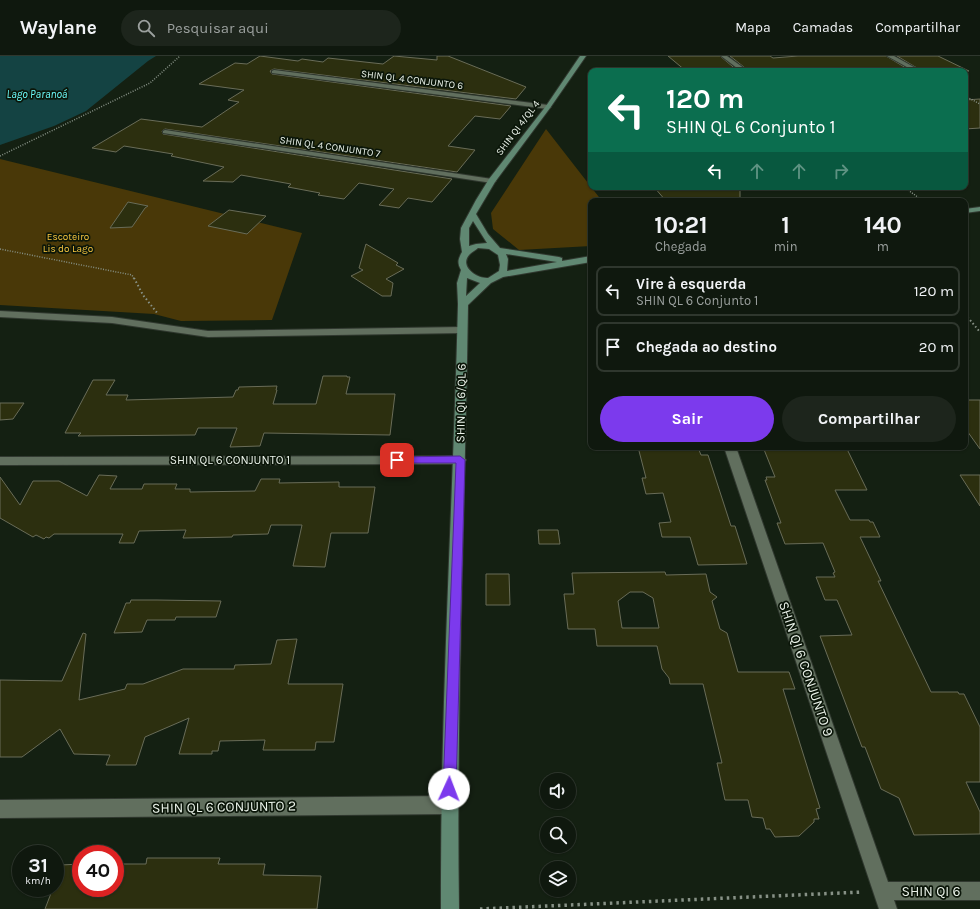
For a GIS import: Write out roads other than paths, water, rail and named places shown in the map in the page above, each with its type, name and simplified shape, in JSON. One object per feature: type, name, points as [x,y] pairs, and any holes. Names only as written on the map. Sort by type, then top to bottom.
[{"type":"street","name":"SHIN QI 4/QL 4","points":[[466,251],[464,233],[465,228],[492,181],[548,107],[583,56]]},
{"type":"street","points":[[724,56],[741,68]]},
{"type":"street","points":[[890,56],[912,68]]},
{"type":"street","name":"SHIN QL 4 CONJUNTO 6","points":[[274,72],[548,107]]},
{"type":"street","name":"SHIN QL 4 CONJUNTO 7","points":[[165,132],[492,181]]},
{"type":"street","points":[[968,211],[980,209]]},
{"type":"street","points":[[473,215],[484,235],[504,257],[503,272],[500,275]]},
{"type":"street","points":[[488,281],[475,279],[465,271],[462,259],[466,251],[476,246],[541,258],[572,261]]},
{"type":"street","points":[[463,304],[488,281],[500,275],[588,259]]},
{"type":"street","name":"SHIN QI 6/QL 6","points":[[450,909],[449,805],[460,460],[463,304],[461,284],[465,271]]},
{"type":"street","points":[[0,314],[112,320],[188,332],[223,334],[462,330]]},
{"type":"street","name":"SHIN QI 6 CONJUNTO 9","points":[[731,450],[888,909]]},
{"type":"street","name":"SHIN QL 6 CONJUNTO 1","points":[[0,461],[460,460]]},
{"type":"street","name":"SHIN QL 6 CONJUNTO 2","points":[[0,809],[449,805]]},
{"type":"street","name":"SHIN QI 6","points":[[882,891],[980,891]]},
{"type":"water","name":"Lago Paranoá","points":[[0,56],[156,56],[86,111],[54,126],[0,145]]},
{"type":"park label","name":"Escoteiro Lis do Lago","points":[[68,242]]}]
